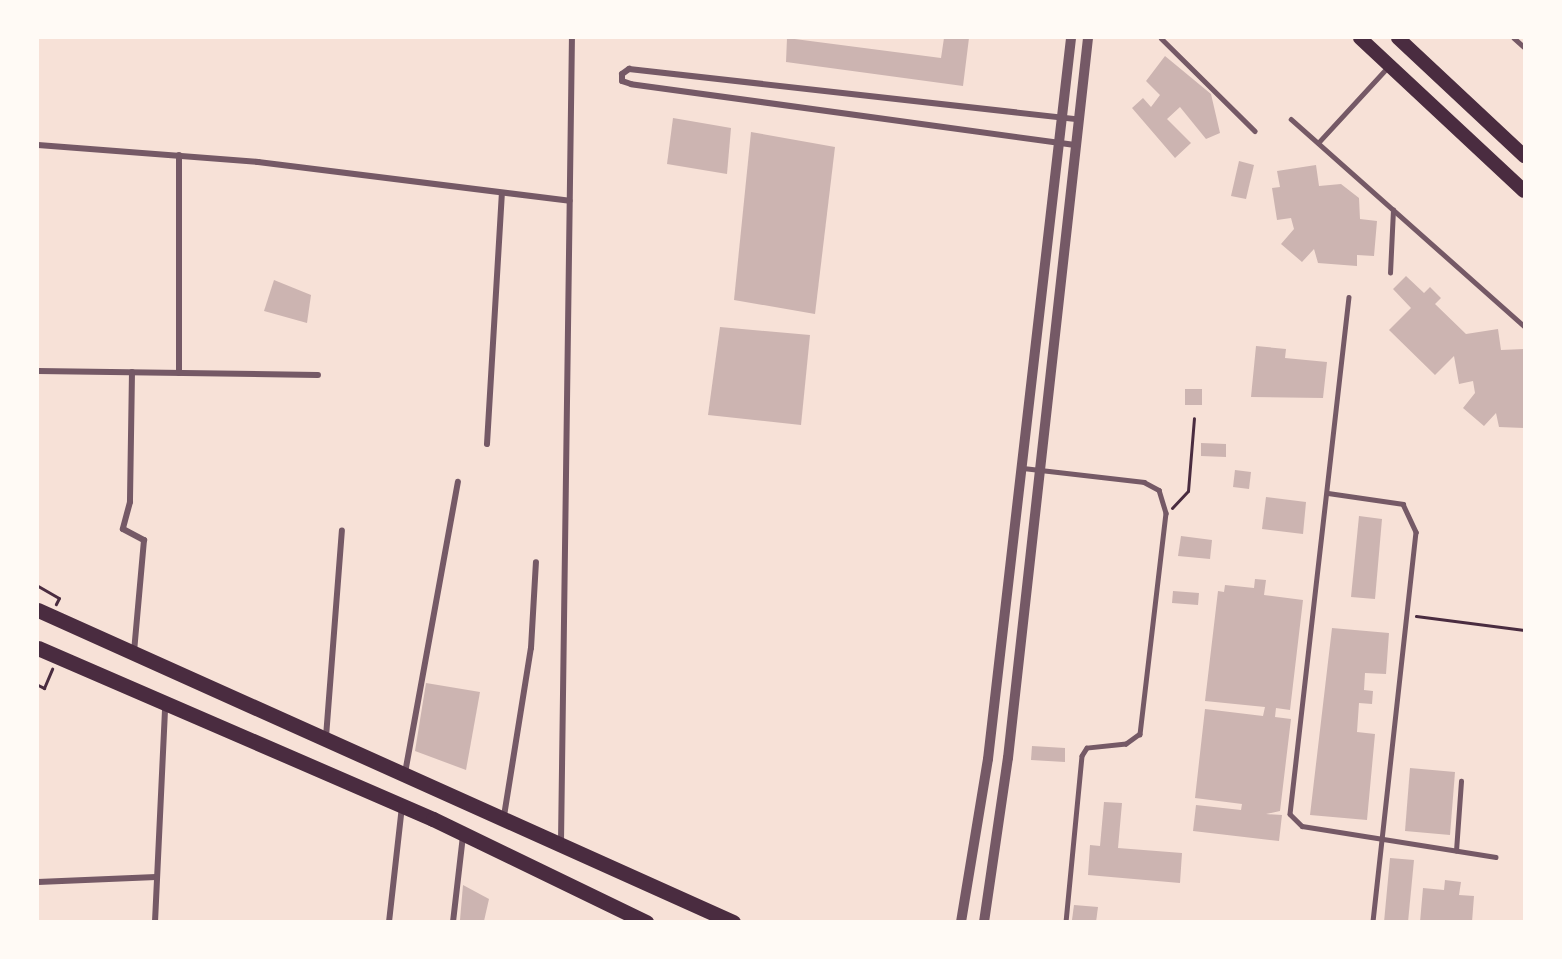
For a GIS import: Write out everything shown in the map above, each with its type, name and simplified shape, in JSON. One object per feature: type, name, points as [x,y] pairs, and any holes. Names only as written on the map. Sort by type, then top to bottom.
[{"type":"highway","points":[[38,610],[504,816],[733,921]]},
{"type":"highway","points":[[38,648],[464,834],[638,919]]},
{"type":"main road","points":[[1360,38],[1524,191]]},
{"type":"main road","points":[[1398,38],[1524,156]]},
{"type":"street","points":[[561,842],[572,38]]},
{"type":"street","points":[[961,921],[988,759],[1071,38]]},
{"type":"street","points":[[984,921],[1008,758],[1037,470],[1088,38]]},
{"type":"street","points":[[1075,145],[631,84],[622,81],[622,74],[629,69],[1078,119]]},
{"type":"street","points":[[38,145],[179,155],[502,195],[570,201]]},
{"type":"street","points":[[179,155],[179,372]]},
{"type":"street","points":[[487,444],[502,195]]},
{"type":"street","points":[[38,371],[318,375]]},
{"type":"street","points":[[132,372],[130,502],[123,529],[144,540],[134,651]]},
{"type":"street","points":[[405,773],[458,482]]},
{"type":"street","points":[[326,737],[342,531]]},
{"type":"street","points":[[504,816],[531,648],[536,562]]},
{"type":"street","points":[[155,921],[166,702]]},
{"type":"street","points":[[389,921],[402,806]]},
{"type":"street","points":[[453,921],[464,834]]},
{"type":"street","points":[[38,882],[156,877]]},
{"type":"lane","points":[[1161,38],[1256,130]]},
{"type":"lane","points":[[1514,38],[1524,48]]},
{"type":"lane","points":[[1318,143],[1390,65]]},
{"type":"lane","points":[[1290,118],[1524,326]]},
{"type":"lane","points":[[1390,273],[1393,210]]},
{"type":"lane","points":[[1349,297],[1290,814],[1302,826],[1496,856]]},
{"type":"lane","points":[[1021,468],[1144,482],[1159,490],[1166,513],[1140,734],[1126,744],[1087,748],[1082,756],[1066,921]]},
{"type":"lane","points":[[1328,493],[1387,499],[1411,512],[1416,532],[1373,921]]},
{"type":"lane","points":[[1456,851],[1461,781]]},
{"type":"path","points":[[1166,513],[1188,491],[1194,418]]},
{"type":"path","points":[[38,586],[47,591]]},
{"type":"path","points":[[1408,615],[1524,630]]},
{"type":"path","points":[[38,685],[44,688],[58,656]]},
{"type":"building","points":[[787,38],[941,58],[944,38],[969,38],[963,86],[786,62]]},
{"type":"building","points":[[1165,56],[1211,94],[1220,133],[1206,139],[1180,107],[1167,119],[1191,143],[1175,158],[1132,108],[1143,98],[1151,107],[1160,95],[1146,81]]},
{"type":"building","points":[[673,118],[731,128],[727,174],[667,164]]},
{"type":"building","points":[[751,132],[835,147],[815,314],[734,300]]},
{"type":"building","points":[[1239,161],[1254,165],[1246,199],[1231,196]]},
{"type":"building","points":[[1316,165],[1319,186],[1341,184],[1359,198],[1360,219],[1377,221],[1374,256],[1357,255],[1357,266],[1318,263],[1314,249],[1302,262],[1281,244],[1294,229],[1291,218],[1277,220],[1272,188],[1280,187],[1277,171]]},
{"type":"building","points":[[1406,276],[1424,293],[1430,287],[1441,298],[1435,304],[1466,334],[1498,329],[1501,350],[1524,349],[1524,428],[1499,427],[1496,413],[1484,426],[1463,408],[1475,393],[1473,381],[1459,384],[1454,356],[1435,375],[1389,330],[1411,308],[1393,289]]},
{"type":"building","points":[[274,280],[311,295],[307,323],[264,311]]},
{"type":"building","points":[[720,327],[810,335],[801,425],[708,415]]},
{"type":"building","points":[[1256,346],[1286,349],[1285,358],[1327,362],[1323,398],[1251,397]]},
{"type":"building","points":[[1185,389],[1202,389],[1202,405],[1185,405]]},
{"type":"building","points":[[1201,443],[1226,444],[1226,457],[1201,456]]},
{"type":"building","points":[[1235,470],[1251,472],[1249,489],[1233,487]]},
{"type":"building","points":[[1266,497],[1306,502],[1303,534],[1262,529]]},
{"type":"building","points":[[1359,516],[1382,519],[1375,599],[1351,597]]},
{"type":"building","points":[[1181,536],[1212,540],[1210,559],[1178,556]]},
{"type":"building","points":[[1255,579],[1266,580],[1264,595],[1303,600],[1290,710],[1276,708],[1275,717],[1291,719],[1280,811],[1266,814],[1282,815],[1279,841],[1193,831],[1196,805],[1241,810],[1242,804],[1195,798],[1205,709],[1263,716],[1265,707],[1205,701],[1218,591],[1224,592],[1225,585],[1254,588]]},
{"type":"building","points":[[1173,591],[1199,593],[1198,605],[1172,603]]},
{"type":"building","points":[[1332,628],[1389,633],[1386,674],[1365,673],[1364,690],[1373,691],[1372,704],[1359,703],[1357,732],[1375,734],[1367,820],[1310,815]]},
{"type":"building","points":[[426,683],[480,692],[466,770],[415,751]]},
{"type":"building","points":[[1032,746],[1065,748],[1065,762],[1031,760]]},
{"type":"building","points":[[1410,768],[1455,772],[1450,835],[1405,831]]},
{"type":"building","points":[[1104,802],[1122,803],[1118,848],[1182,853],[1180,883],[1088,875],[1090,845],[1100,846]]},
{"type":"building","points":[[1390,858],[1414,860],[1408,922],[1384,922]]},
{"type":"building","points":[[1445,880],[1461,882],[1459,895],[1474,896],[1472,922],[1420,922],[1423,888],[1444,890]]},
{"type":"building","points":[[463,885],[489,899],[484,921],[460,920]]},
{"type":"building","points":[[1074,905],[1098,907],[1096,922],[1072,920]]}]
